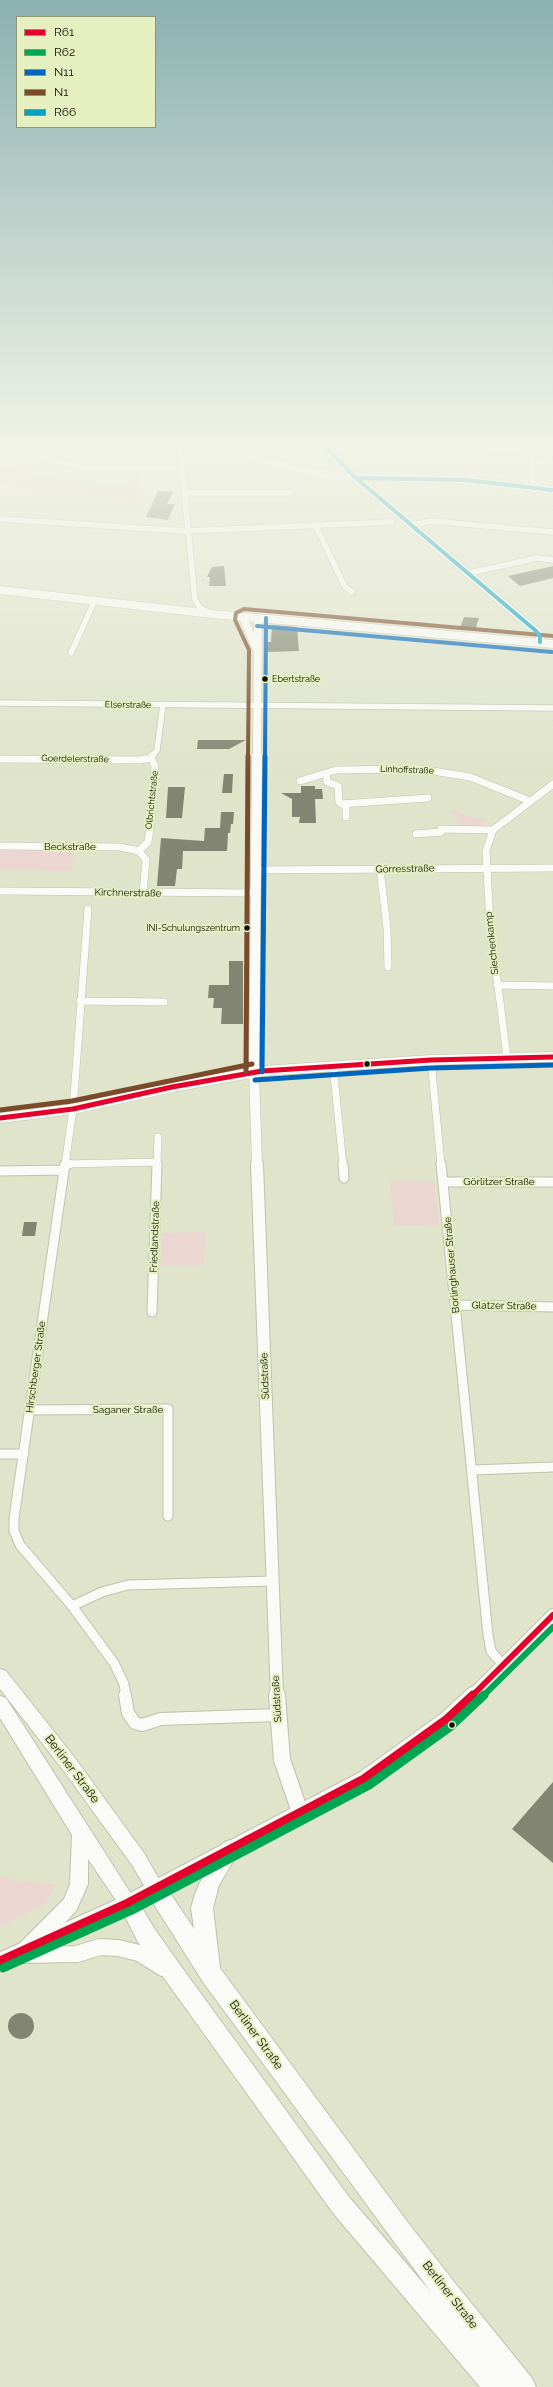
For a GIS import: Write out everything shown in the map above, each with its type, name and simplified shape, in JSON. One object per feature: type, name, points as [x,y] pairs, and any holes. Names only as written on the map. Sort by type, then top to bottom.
[{"type":"highway","points":[[211,1974],[202,1908],[205,1894],[212,1878],[230,1850]]},
{"type":"highway","name":"Berliner Straße","points":[[155,1888],[211,1974],[446,2292],[523,2387]]},
{"type":"highway","name":"Berliner Straße","points":[[128,1903],[146,1935],[175,1977],[341,2205],[496,2387]]},
{"type":"main road","points":[[449,555],[536,631],[540,636],[540,642]]},
{"type":"main road","points":[[0,590],[212,614],[553,644]]},
{"type":"main road","name":"Südstraße","points":[[243,617],[257,648]]},
{"type":"main road","name":"Südstraße","points":[[258,618],[254,1072],[278,1715],[282,1760],[290,1788],[300,1812]]},
{"type":"main road","points":[[0,1118],[73,1109],[254,1072],[333,1065],[431,1060],[553,1057]]},
{"type":"main road","points":[[13,1955],[128,1903],[364,1779],[425,1737],[504,1666],[553,1614]]},
{"type":"main road","name":"Berliner Straße","points":[[0,1676],[69,1764],[155,1888]]},
{"type":"main road","name":"Berliner Straße","points":[[0,1703],[81,1833],[128,1903]]},
{"type":"main road","points":[[13,1955],[70,1906],[79,1884],[81,1833]]},
{"type":"main road","points":[[13,1955],[77,1954],[100,1947],[118,1948],[139,1953],[155,1962],[175,1977]]},
{"type":"street","points":[[191,555],[195,600],[200,608],[212,614]]},
{"type":"street","points":[[330,555],[345,587],[352,592]]},
{"type":"street","points":[[470,573],[537,558],[553,560]]},
{"type":"street","points":[[71,653],[95,600]]},
{"type":"street","points":[[177,610],[190,606],[195,600]]},
{"type":"street","name":"Elserstraße","points":[[0,703],[257,706]]},
{"type":"street","name":"Olbrichtstraße","points":[[139,850],[148,842],[155,766],[151,758],[158,750],[163,705]]},
{"type":"street","points":[[257,706],[553,708]]},
{"type":"street","name":"Goerdelerstraße","points":[[0,759],[140,760],[151,758]]},
{"type":"street","name":"Linhoffstraße","points":[[300,781],[326,773],[348,769],[420,769],[470,777],[530,801]]},
{"type":"street","points":[[326,773],[327,782],[338,786],[339,802],[346,806],[346,817]]},
{"type":"street","points":[[416,834],[441,832],[441,829],[493,830],[553,784]]},
{"type":"street","points":[[341,804],[428,798]]},
{"type":"street","name":"Siechenkamp","points":[[493,830],[486,851],[490,924],[496,985],[507,1057]]},
{"type":"street","name":"Beckstraße","points":[[0,846],[120,847],[139,850]]},
{"type":"street","points":[[139,850],[146,860],[143,893]]},
{"type":"street","name":"Görresstraße","points":[[256,870],[553,868]]},
{"type":"street","points":[[380,869],[387,928],[388,967]]},
{"type":"street","name":"Kirchnerstraße","points":[[0,891],[256,893]]},
{"type":"street","name":"Hirschberger Straße","points":[[88,909],[73,1109],[14,1518],[14,1531],[20,1545],[72,1606],[114,1663],[124,1684],[128,1714],[135,1723],[142,1725],[161,1719],[278,1715]]},
{"type":"street","points":[[496,985],[553,986]]},
{"type":"street","points":[[80,1001],[164,1002]]},
{"type":"street","name":"Borlinghauser Straße","points":[[431,1060],[490,1646],[493,1656],[504,1666]]},
{"type":"street","points":[[333,1065],[344,1178]]},
{"type":"street","name":"Friedlandstraße","points":[[152,1312],[158,1137]]},
{"type":"street","points":[[0,1171],[157,1162]]},
{"type":"street","name":"Görlitzer Straße","points":[[444,1182],[553,1182]]},
{"type":"street","name":"Glatzer Straße","points":[[455,1306],[553,1307]]},
{"type":"street","name":"Saganer Straße","points":[[30,1410],[168,1409],[168,1516]]},
{"type":"street","points":[[0,1454],[24,1454]]},
{"type":"street","points":[[473,1470],[553,1467]]},
{"type":"street","points":[[72,1606],[102,1592],[128,1585],[272,1582]]},
{"type":"shaded area","points":[[455,811],[471,817],[486,820],[482,825],[460,825],[451,812]]},
{"type":"shaded area","points":[[0,850],[74,850],[71,871],[0,870]]},
{"type":"shaded area","points":[[434,1181],[439,1225],[394,1226],[390,1182]]},
{"type":"shaded area","points":[[205,1232],[204,1265],[161,1265],[162,1233]]},
{"type":"shaded area","points":[[0,1877],[13,1880],[55,1884],[53,1891],[44,1905],[0,1927]]},
{"type":"building","points":[[224,566],[226,586],[209,586],[210,577],[207,577],[212,567]]},
{"type":"building","points":[[553,566],[553,578],[520,586],[508,576]]},
{"type":"building","points":[[464,617],[479,618],[475,630],[460,628]]},
{"type":"building","points":[[272,625],[297,627],[299,651],[266,652],[267,642],[271,642]]},
{"type":"building","points":[[198,740],[246,740],[229,749],[197,749]]},
{"type":"building","points":[[224,774],[233,774],[232,793],[222,793]]},
{"type":"building","points":[[301,786],[315,786],[315,789],[322,789],[323,799],[315,799],[316,823],[299,823],[300,817],[292,817],[292,799],[281,793],[301,793]]},
{"type":"building","points":[[168,787],[185,787],[182,818],[166,818]]},
{"type":"building","points":[[221,812],[234,812],[233,824],[231,824],[230,833],[228,833],[227,851],[183,851],[182,869],[177,869],[175,886],[157,886],[161,838],[204,841],[205,828],[220,828]]},
{"type":"building","points":[[229,961],[243,961],[243,1024],[221,1024],[222,1008],[213,1008],[214,998],[208,998],[209,985],[229,985]]},
{"type":"building","points":[[24,1222],[37,1222],[35,1236],[22,1236]]},
{"type":"building","points":[[553,1782],[553,1863],[512,1829]]},
{"type":"building","points":[[21,2013],[30,2017],[34,2026],[30,2035],[21,2039],[12,2035],[8,2026],[12,2017]]},
{"type":"transit line","name":"R66","points":[[447,555],[536,631],[540,636],[540,642]]},
{"type":"transit line","name":"N1","points":[[246,1072],[249,650],[235,620],[236,613],[244,609],[553,636]]},
{"type":"transit line","name":"N11","points":[[262,1072],[266,618]]},
{"type":"transit line","name":"N11","points":[[257,626],[552,652]]},
{"type":"transit line","name":"R61","points":[[0,1118],[73,1109],[172,1087],[262,1071],[431,1060],[553,1057]]},
{"type":"transit line","name":"N1","points":[[0,1110],[72,1101],[252,1064]]},
{"type":"transit line","name":"N11","points":[[255,1080],[431,1068],[553,1065]]},
{"type":"transit line","name":"R61","points":[[0,1961],[128,1903],[364,1779],[446,1720],[504,1666],[553,1615]]},
{"type":"transit line","name":"R62","points":[[3,1968],[132,1910],[369,1785],[451,1726],[509,1672],[553,1627]]},
{"type":"place","name":"Ebertstraße","points":[[265,679]]},
{"type":"place","name":"INI-Schulungszentrum","points":[[247,928]]}]
